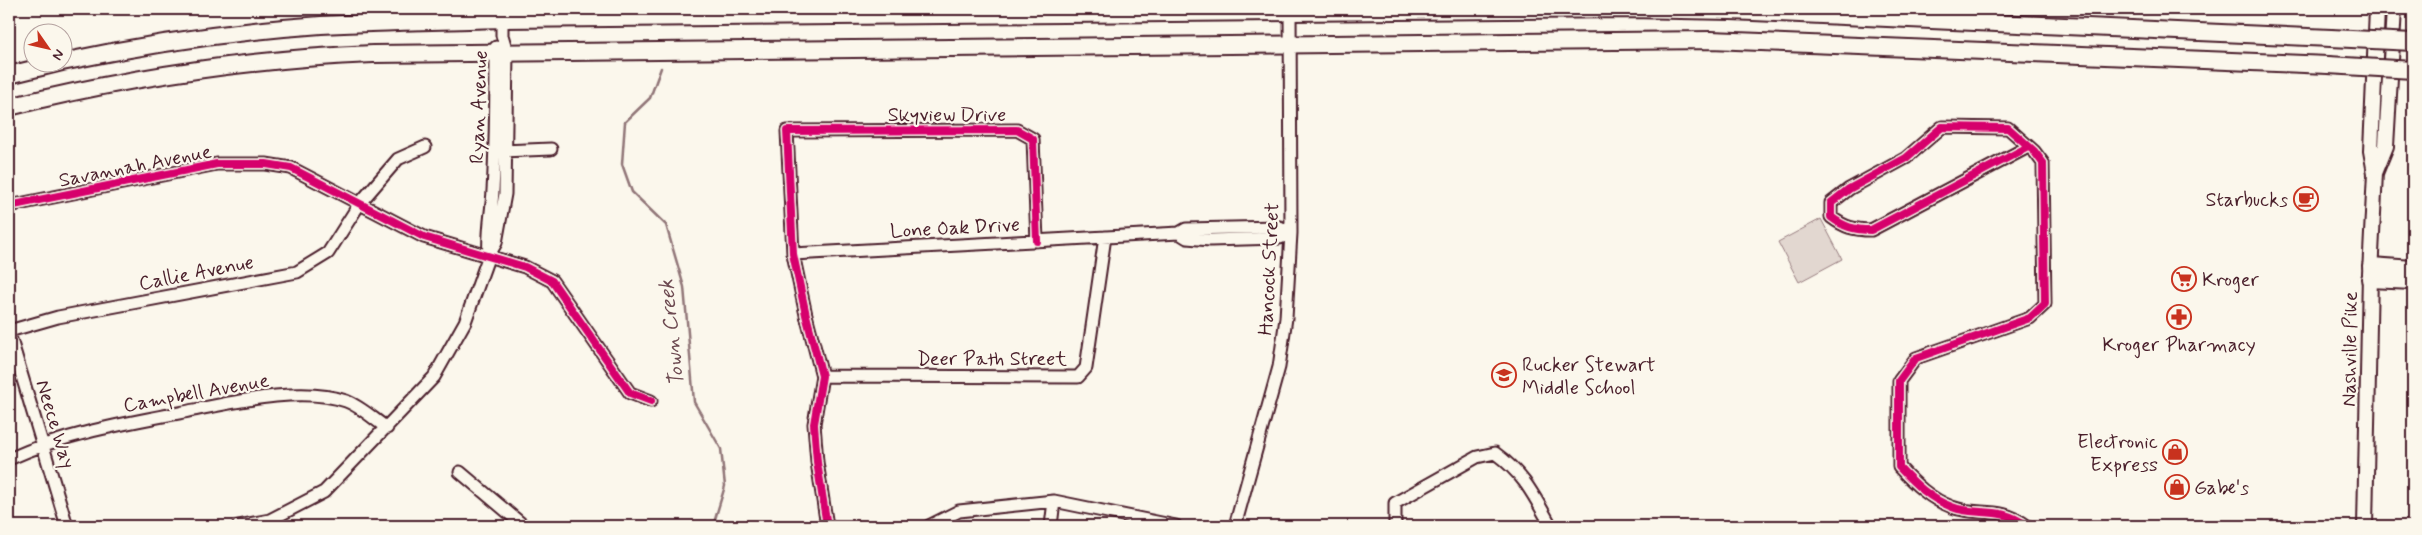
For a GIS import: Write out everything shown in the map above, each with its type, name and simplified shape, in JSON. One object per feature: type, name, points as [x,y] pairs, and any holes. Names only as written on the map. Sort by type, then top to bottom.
[{"type":"highway","points":[[72,60],[165,44],[279,29],[360,24],[1290,10],[1630,9],[1731,11],[2413,42]]},
{"type":"highway","points":[[9,107],[116,82],[248,62],[373,54],[502,52],[1711,40],[2413,70]]},
{"type":"highway","points":[[9,75],[22,72]]},
{"type":"highway","points":[[2370,272],[2413,269]]},
{"type":"highway","points":[[2370,272],[2413,280]]},
{"type":"main road","name":"Nashville Pike","points":[[2365,526],[2370,272],[2375,173],[2371,151],[2377,9]]},
{"type":"main road","name":"Nashville Pike","points":[[2375,173],[2386,146],[2394,9]]},
{"type":"street","name":"Hancock Street","points":[[1235,526],[1279,367],[1286,318],[1292,233],[1290,10]]},
{"type":"street","name":"Ryan Avenue","points":[[238,526],[270,520],[324,492],[387,428],[434,376],[465,322],[489,255],[496,243],[505,194],[501,150],[502,21]]},
{"type":"street","points":[[2026,526],[2000,512],[1954,508],[1931,497],[1899,467],[1899,381],[1916,358],[2030,318],[2046,304],[2043,163],[2028,147],[2008,128],[1942,127],[1906,158],[1849,189],[1831,203],[1831,217],[1842,225],[1856,230],[1871,230],[2028,147]]},
{"type":"street","name":"Skyview Drive","points":[[793,254],[786,130],[1017,130],[1033,139],[1037,242]]},
{"type":"street","name":"Callie Avenue","points":[[9,332],[58,318],[297,272],[328,254],[360,203],[398,159],[425,147]]},
{"type":"street","points":[[501,150],[551,149]]},
{"type":"street","name":"Savannah Avenue","points":[[9,206],[218,164],[266,164],[291,168],[424,237],[525,266],[552,281],[630,393],[651,401]]},
{"type":"street","name":"Lone Oak Drive","points":[[793,254],[1179,233],[1186,229],[1280,227],[1292,233]]},
{"type":"street","name":"Deer Path Street","points":[[822,376],[1078,377],[1086,368],[1104,237]]},
{"type":"street","points":[[793,254],[822,376],[814,424],[817,462],[828,526]]},
{"type":"street","name":"Neece Way","points":[[9,332],[67,526]]},
{"type":"street","name":"Campbell Avenue","points":[[9,459],[43,445],[100,428],[233,402],[303,394],[346,401],[387,428]]},
{"type":"street","points":[[1395,526],[1395,503],[1477,457],[1495,453],[1511,464],[1526,481],[1551,526]]},
{"type":"street","points":[[460,472],[524,526]]},
{"type":"street","points":[[1051,526],[1054,501]]},
{"type":"street","points":[[929,526],[960,511],[1054,501],[1176,526]]},
{"type":"shaded area","points":[[1821,219],[1842,259],[1799,282],[1778,242]]},
{"type":"waterway","name":"Town Creek","points":[[661,68],[650,98],[625,122],[622,164],[632,192],[666,225],[684,287],[694,402],[721,449],[725,486],[713,526]]},
{"type":"cycle path","points":[[2027,526],[1998,513],[1961,510],[1944,504],[1923,490],[1899,467],[1899,381],[1916,358],[2030,318],[2045,304],[2043,163],[2034,151],[2008,128],[1942,127],[1906,158],[1849,189],[1831,203],[1831,217],[1845,226],[1871,230],[2028,147]]},
{"type":"cycle path","points":[[827,526],[817,462],[814,424],[822,376],[793,254],[787,131],[1017,130],[1033,139],[1037,241]]},
{"type":"cycle path","points":[[9,206],[217,164],[266,164],[291,168],[424,237],[525,267],[552,281],[630,393],[651,401]]},
{"type":"place","name":"Starbucks","points":[[2306,199]]},
{"type":"place","name":"Kroger","points":[[2184,279]]},
{"type":"place","name":"Kroger Pharmacy","points":[[2179,317]]},
{"type":"place","name":"Rucker Stewart Middle School","points":[[1504,375]]},
{"type":"place","name":"Electronic Express","points":[[2175,452]]},
{"type":"place","name":"Gabe's","points":[[2177,487]]}]
